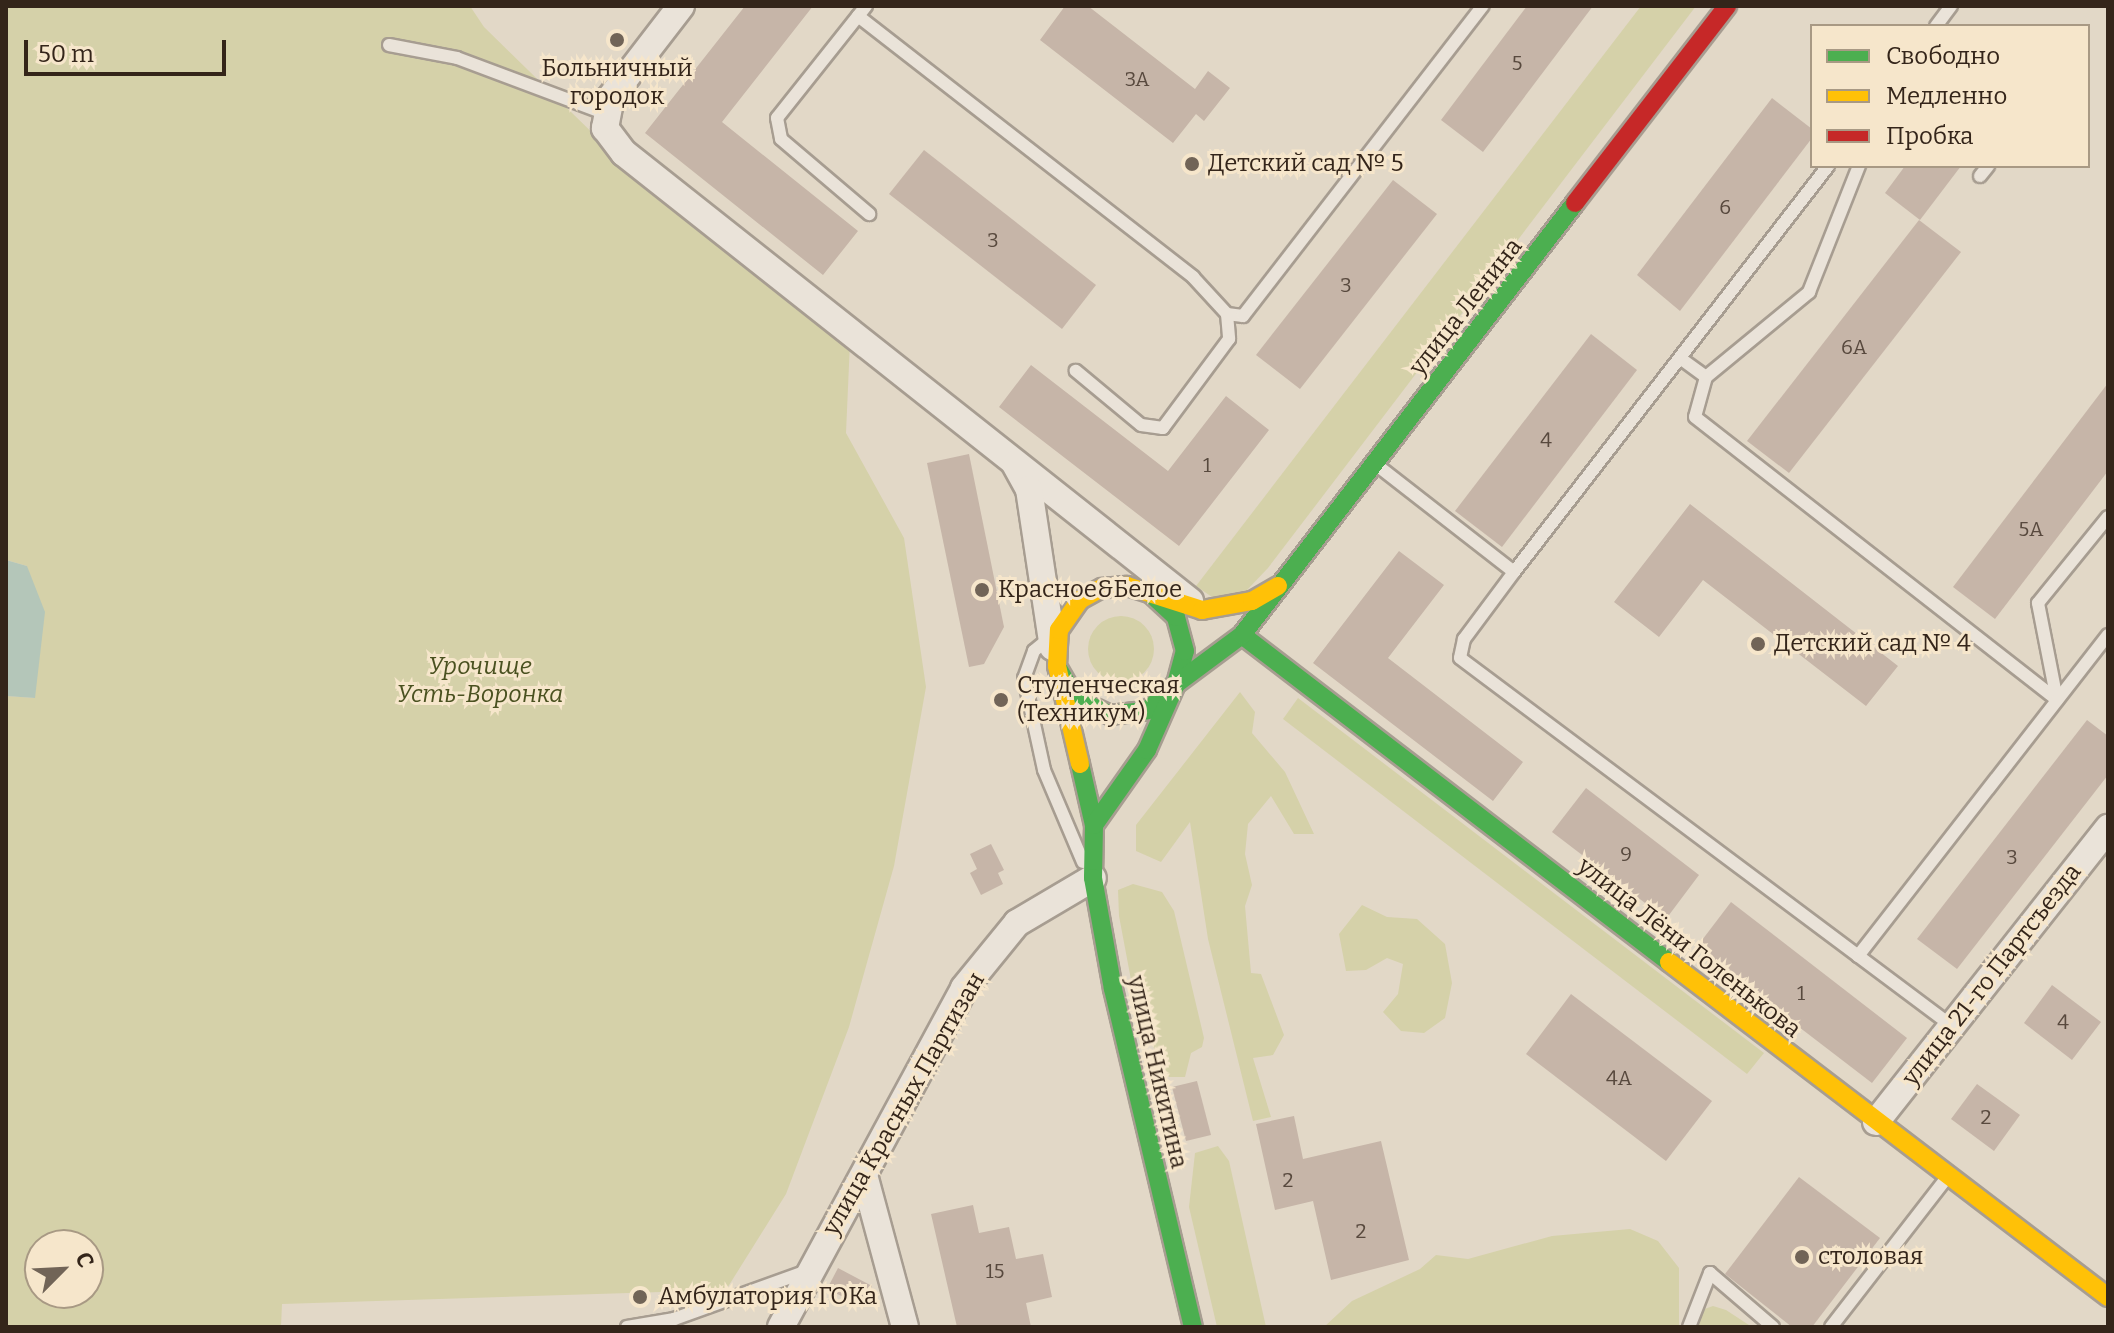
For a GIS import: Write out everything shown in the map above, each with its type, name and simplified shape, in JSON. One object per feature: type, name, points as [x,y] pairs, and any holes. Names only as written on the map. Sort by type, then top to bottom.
[{"type":"main road","name":"улица Ленина","points":[[1176,684],[1242,635],[1727,6]]},
{"type":"main road","points":[[1176,684],[1148,710],[1110,715],[1076,699],[1057,666],[1059,630],[1080,600],[1102,588],[1127,586],[1202,610],[1252,601],[1283,584]]},
{"type":"main road","points":[[1094,825],[1147,750],[1176,684],[1185,651],[1176,617],[1151,594]]},
{"type":"main road","name":"улица Лёни Голенькова","points":[[1242,635],[2108,1297]]},
{"type":"main road","name":"улица Никитина","points":[[1057,666],[1094,825],[1093,878],[1113,989],[1193,1327]]},
{"type":"street","points":[[681,6],[611,97],[606,121],[624,153],[1202,610],[1242,635]]},
{"type":"street","points":[[1011,457],[1029,489],[1057,666]]},
{"type":"street","name":"улица 21-го Партсъезда","points":[[1876,1122],[2108,828]]},
{"type":"street","name":"улица Красных Партизан","points":[[781,1327],[809,1270],[864,1175],[964,988],[1017,923],[1093,878]]},
{"type":"street","points":[[864,1175],[905,1327]]},
{"type":"lane","points":[[1227,314],[1243,316],[1483,6]]},
{"type":"lane","points":[[1938,24],[1951,6]]},
{"type":"lane","points":[[869,214],[781,139],[777,118],[862,11],[1193,277],[1227,314],[1229,339],[1163,428],[1141,425],[1076,371]]},
{"type":"lane","points":[[389,45],[457,58],[606,121]]},
{"type":"lane","points":[[1826,168],[1514,572],[1464,639],[1460,658],[1952,1026]]},
{"type":"lane","points":[[1858,168],[1809,292],[1706,377],[1695,417],[2057,700]]},
{"type":"lane","points":[[1680,358],[1706,377]]},
{"type":"lane","points":[[1376,464],[1514,572]]},
{"type":"lane","points":[[2057,700],[2038,603],[2108,517]]},
{"type":"lane","points":[[1080,600],[1052,637],[1034,651],[1024,678],[1044,770],[1093,878]]},
{"type":"lane","points":[[1858,956],[2108,635]]},
{"type":"lane","points":[[1831,1327],[1948,1176]]},
{"type":"lane","points":[[627,1327],[674,1319],[809,1270]]},
{"type":"lane","points":[[1689,1327],[1710,1273],[1773,1327]]},
{"type":"green space","name":"Урочище Усть-Воронка","points":[[6,6],[470,6],[484,27],[654,193],[850,342],[846,433],[904,538],[926,687],[894,866],[849,1027],[786,1194],[726,1290],[282,1304],[281,1327],[6,1327],[6,696],[35,698],[27,566],[6,560]]},
{"type":"green space","points":[[1641,6],[1696,6],[1268,568],[1247,590],[1212,597],[1196,586]]},
{"type":"green space","points":[[1121,616],[1134,619],[1144,626],[1151,636],[1154,649],[1151,662],[1144,672],[1134,679],[1121,682],[1108,679],[1098,672],[1091,662],[1088,649],[1091,636],[1098,626],[1108,619]]},
{"type":"green space","points":[[1240,692],[1255,712],[1252,733],[1285,772],[1314,834],[1294,834],[1271,796],[1248,824],[1245,854],[1252,885],[1245,906],[1251,973],[1261,974],[1284,1035],[1273,1055],[1253,1058],[1271,1117],[1253,1121],[1208,939],[1190,822],[1161,862],[1136,851],[1136,825]]},
{"type":"green space","points":[[1298,698],[1764,1053],[1747,1074],[1283,719]]},
{"type":"green space","points":[[1133,884],[1162,892],[1174,911],[1204,1038],[1202,1047],[1191,1053],[1185,1077],[1169,1077],[1138,1017],[1119,916],[1118,890]]},
{"type":"green space","points":[[1362,905],[1387,917],[1417,919],[1445,944],[1452,983],[1445,1018],[1424,1033],[1401,1031],[1383,1012],[1398,994],[1403,964],[1387,958],[1366,970],[1346,971],[1339,934]]},
{"type":"green space","points":[[1218,1146],[1229,1161],[1266,1327],[1217,1327],[1189,1207],[1195,1153]]},
{"type":"green space","points":[[1630,1229],[1658,1241],[1679,1268],[1679,1327],[1324,1327],[1352,1301],[1420,1269],[1436,1255],[1468,1259],[1552,1236]]},
{"type":"green space","points":[[1713,1306],[1726,1310],[1752,1327],[1689,1327],[1699,1311]]},
{"type":"shaded area","points":[[6,560],[27,566],[45,612],[35,698],[6,696]]},
{"type":"building","points":[[745,6],[813,6],[722,122],[858,231],[823,275],[645,133]]},
{"type":"building","points":[[1065,6],[1088,6],[1195,89],[1208,71],[1230,88],[1204,121],[1196,114],[1173,143],[1040,40]]},
{"type":"building","points":[[1527,6],[1593,6],[1483,152],[1441,120]]},
{"type":"building","points":[[1772,98],[1810,127],[1810,141],[1680,311],[1637,275]]},
{"type":"building","points":[[924,150],[1096,285],[1062,329],[889,194]]},
{"type":"building","points":[[1904,168],[1959,168],[1920,220],[1885,193]]},
{"type":"building","points":[[1393,180],[1437,214],[1300,389],[1256,355]]},
{"type":"building","points":[[1919,220],[1961,252],[1789,473],[1747,441]]},
{"type":"building","points":[[1591,334],[1637,370],[1502,547],[1455,511]]},
{"type":"building","points":[[1031,365],[1168,471],[1226,396],[1269,430],[1179,546],[999,407]]},
{"type":"building","points":[[2108,383],[2108,471],[1995,619],[1953,587]]},
{"type":"building","points":[[969,454],[1004,627],[984,664],[969,667],[927,463]]},
{"type":"building","points":[[1690,504],[1898,666],[1866,706],[1703,580],[1659,637],[1614,602]]},
{"type":"building","points":[[1399,551],[1444,585],[1388,658],[1523,762],[1493,801],[1313,663]]},
{"type":"building","points":[[2087,720],[2108,736],[2108,775],[1957,969],[1917,939]]},
{"type":"building","points":[[1586,788],[1699,875],[1666,919],[1552,832]]},
{"type":"building","points":[[991,844],[1004,870],[998,873],[1003,884],[981,895],[970,873],[977,869],[970,854]]},
{"type":"building","points":[[1731,902],[1907,1038],[1872,1083],[1696,948]]},
{"type":"building","points":[[2052,985],[2101,1022],[2072,1060],[2024,1023]]},
{"type":"building","points":[[1571,994],[1712,1101],[1666,1161],[1526,1054]]},
{"type":"building","points":[[1197,1081],[1211,1135],[1186,1141],[1172,1087]]},
{"type":"building","points":[[1977,1084],[2020,1115],[1994,1151],[1951,1119]]},
{"type":"building","points":[[1294,1116],[1303,1159],[1381,1141],[1409,1260],[1331,1280],[1313,1201],[1275,1210],[1256,1124]]},
{"type":"building","name":"столовая","points":[[1799,1177],[1880,1238],[1812,1327],[1792,1327],[1725,1274]]},
{"type":"building","points":[[973,1205],[979,1233],[1009,1227],[1016,1259],[1043,1254],[1052,1297],[1026,1303],[1031,1327],[957,1327],[931,1214]]},
{"type":"building","points":[[838,1268],[872,1286],[862,1306],[827,1289]]},
{"type":"traffic: fast","points":[[1094,825],[1147,750],[1176,684],[1242,635],[1575,203]]},
{"type":"traffic: fast","points":[[1059,670],[1076,699],[1110,715],[1148,710],[1176,684],[1185,651],[1176,617],[1151,594]]},
{"type":"traffic: fast","points":[[1242,635],[1669,962]]},
{"type":"traffic: fast","points":[[1080,764],[1094,825],[1093,878],[1113,989],[1193,1327]]},
{"type":"traffic: slow","points":[[1080,764],[1057,666],[1059,630],[1080,600],[1102,588],[1127,586],[1202,610],[1252,601],[1278,586]]},
{"type":"traffic: slow","points":[[1669,962],[2108,1297]]},
{"type":"traffic: jam","points":[[1575,203],[1727,6]]},
{"type":"place","name":"Больничный городок","points":[[617,40]]},
{"type":"place","name":"Детский сад № 5","points":[[1192,164]]},
{"type":"place","name":"Красное&Белое","points":[[982,590]]},
{"type":"place","name":"Детский сад № 4","points":[[1758,644]]},
{"type":"place","name":"Студенческая (Техникум)","points":[[1001,700]]},
{"type":"place","name":"столовая","points":[[1802,1257]]},
{"type":"place","name":"Амбулатория ГОКа","points":[[640,1297]]}]
